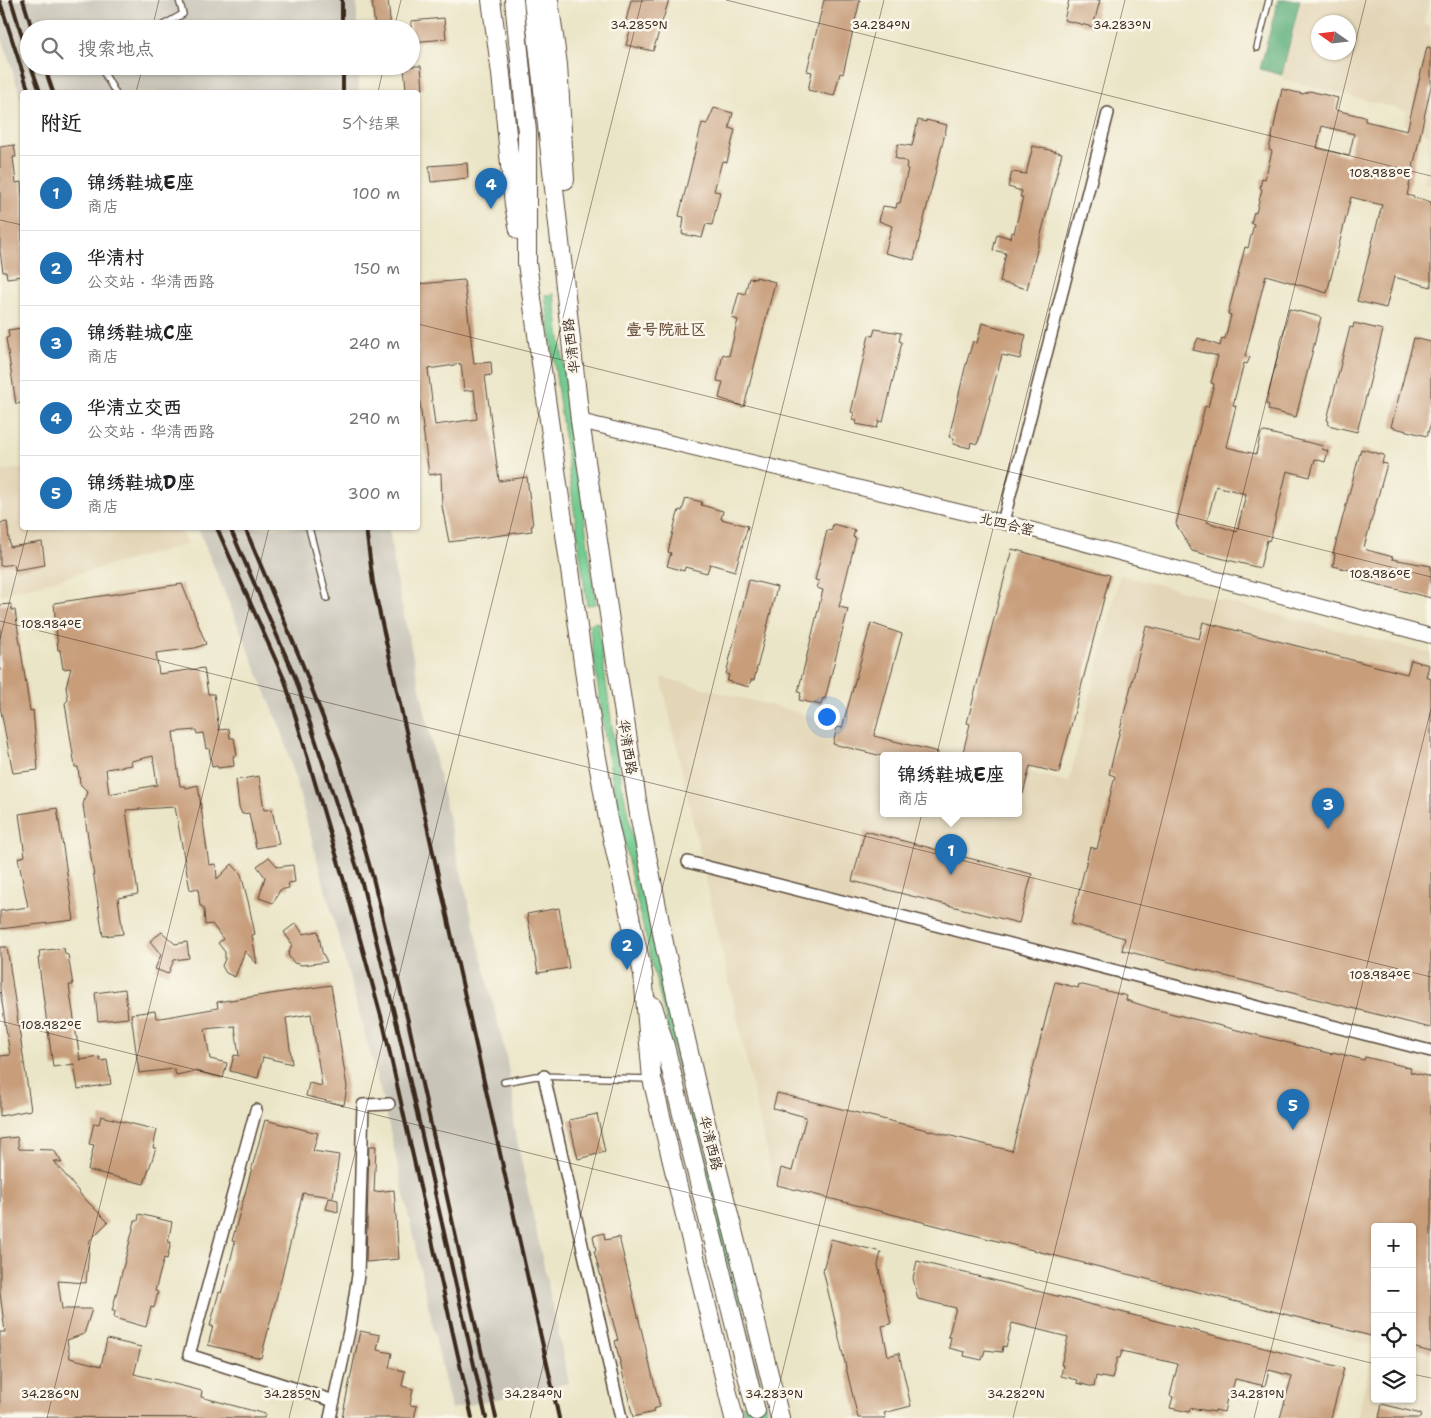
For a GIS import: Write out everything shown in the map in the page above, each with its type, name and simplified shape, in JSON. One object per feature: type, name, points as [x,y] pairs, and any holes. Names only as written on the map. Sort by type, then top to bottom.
[{"type":"main road","points":[[491,0],[501,74],[514,205],[527,263],[594,741],[610,828],[643,974],[665,1046],[756,1411]]},
{"type":"main road","points":[[514,0],[522,62],[527,132],[527,263]]},
{"type":"main road","name":"华清西路","points":[[533,0],[542,65],[580,420],[622,714],[661,929],[696,1083],[780,1418]]},
{"type":"main road","points":[[549,0],[558,65],[566,199],[561,255]]},
{"type":"main road","points":[[643,974],[652,1079],[734,1418]]},
{"type":"street","points":[[1002,522],[1108,113]]},
{"type":"street","name":"北四合窑","points":[[580,420],[1002,522],[1431,636]]},
{"type":"street","points":[[688,862],[1431,1051]]},
{"type":"street","points":[[544,1076],[621,1418]]},
{"type":"street","points":[[330,1418],[351,1322],[358,1275],[363,1105],[389,1104]]},
{"type":"street","points":[[256,1110],[189,1355],[334,1401]]},
{"type":"lane","points":[[172,20],[183,14],[178,0]]},
{"type":"lane","points":[[1257,48],[1270,0]]},
{"type":"lane","points":[[106,75],[115,90]]},
{"type":"lane","points":[[310,530],[327,598]]},
{"type":"lane","points":[[504,1082],[544,1076],[652,1079]]},
{"type":"shaded area","points":[[0,0],[357,0],[357,20],[20,20],[20,75],[358,75],[359,90],[20,90],[20,95],[0,30]]},
{"type":"shaded area","points":[[1302,0],[1430,0],[1423,24],[1431,26],[1431,184],[1424,183],[1429,135],[1404,123],[1407,111],[1283,79]]},
{"type":"shaded area","points":[[20,468],[20,530],[180,530],[188,544],[0,595],[0,471]]},
{"type":"shaded area","points":[[199,530],[389,530],[396,579],[455,848],[506,1056],[514,1102],[514,1127],[569,1383],[451,1409],[385,1108],[283,734]]},
{"type":"shaded area","points":[[1120,575],[1431,653],[1431,1418],[1357,1418],[1371,1358],[1371,1403],[1416,1403],[1416,1223],[1371,1223],[1371,1344],[773,1180],[661,677],[951,752],[880,752],[880,817],[1022,817],[1022,771],[1069,782]]},
{"type":"green space","points":[[1278,0],[1300,0],[1282,75],[1260,69]]},
{"type":"green space","points":[[554,294],[596,604],[587,605],[545,295]]},
{"type":"green space","points":[[598,622],[615,750],[641,878],[768,1418],[745,1418],[742,1405],[759,1402],[632,881],[607,751],[589,624]]},
{"type":"building","points":[[372,0],[388,0],[390,20],[374,20]]},
{"type":"building","points":[[631,0],[669,0],[653,51],[626,45],[631,27],[625,25]]},
{"type":"building","points":[[824,0],[860,0],[843,74],[840,73],[834,96],[808,90],[812,72],[807,71]]},
{"type":"building","points":[[1069,0],[1100,0],[1093,27],[1064,20]]},
{"type":"building","points":[[444,18],[446,39],[420,41],[420,20]]},
{"type":"building","points":[[1427,47],[1431,48],[1431,86],[1407,195],[1431,202],[1431,287],[1394,277],[1386,308],[1357,301],[1382,205],[1351,197],[1327,293],[1266,275],[1245,356],[1250,357],[1247,364],[1244,363],[1233,405],[1236,406],[1226,447],[1256,454],[1261,433],[1265,432],[1323,446],[1322,449],[1328,451],[1325,462],[1315,459],[1310,477],[1287,471],[1272,533],[1269,541],[1267,540],[1260,568],[1192,551],[1176,524],[1205,406],[1208,407],[1214,384],[1211,383],[1218,356],[1193,350],[1198,338],[1220,346],[1222,338],[1225,339],[1231,315],[1228,314],[1245,247],[1248,248],[1254,224],[1251,223],[1254,212],[1256,213],[1262,189],[1260,188],[1262,178],[1265,179],[1272,151],[1269,150],[1282,89],[1303,94],[1310,91],[1338,98],[1335,110],[1365,117],[1365,121],[1407,131]],"holes":[[[1322,126],[1354,134],[1349,156],[1317,148]],[[1216,486],[1246,494],[1237,532],[1207,522]]]},
{"type":"building","points":[[421,66],[423,89],[406,90],[405,75],[420,75]]},
{"type":"building","points":[[714,108],[733,113],[729,128],[735,130],[727,162],[722,161],[714,191],[720,192],[712,225],[706,224],[702,238],[682,234],[684,217],[679,216],[702,123],[707,124]]},
{"type":"building","points":[[918,120],[947,125],[914,260],[885,253],[892,226],[879,221],[883,206],[896,208],[897,203],[900,203],[908,169],[906,168],[907,163],[905,161],[895,158],[898,144],[912,146]]},
{"type":"building","points":[[14,145],[16,157],[13,157],[16,183],[20,182],[20,276],[7,278],[6,272],[3,272],[0,251],[0,147]]},
{"type":"building","points":[[1033,146],[1062,153],[1027,289],[1000,282],[1006,253],[993,250],[997,234],[1010,238],[1011,232],[1014,233],[1023,197],[1020,197],[1022,191],[1008,187],[1012,172],[1026,174]]},
{"type":"building","points":[[467,163],[468,178],[431,182],[429,166]]},
{"type":"building","points":[[756,277],[775,282],[744,407],[719,398],[723,382],[717,381],[723,354],[729,356],[738,320],[732,318],[739,292],[745,294],[749,278],[756,279]]},
{"type":"building","points":[[464,280],[474,364],[491,362],[492,375],[485,376],[499,481],[527,477],[532,531],[449,542],[442,506],[441,473],[429,475],[420,404],[420,284]],"holes":[[[461,364],[464,391],[474,390],[477,419],[435,425],[428,369]]]},
{"type":"building","points":[[1289,309],[1321,317],[1296,417],[1268,410],[1269,405],[1266,404]]},
{"type":"building","points":[[982,323],[1026,335],[1020,359],[1002,355],[979,439],[977,444],[971,442],[970,448],[953,444],[954,438],[949,437],[965,368],[973,341],[977,343]]},
{"type":"building","points":[[1354,323],[1383,330],[1357,432],[1328,425],[1329,421],[1327,420],[1350,327],[1353,328]]},
{"type":"building","points":[[20,328],[20,403],[16,404],[6,338],[9,337],[8,330]]},
{"type":"building","points":[[875,329],[901,333],[899,341],[902,342],[883,422],[879,421],[877,428],[856,424],[857,421],[852,420],[854,413],[851,412],[869,335],[873,336]]},
{"type":"building","points":[[1414,338],[1431,342],[1431,422],[1427,436],[1391,427]]},
{"type":"building","points":[[1361,449],[1384,455],[1382,463],[1387,464],[1364,547],[1367,550],[1393,557],[1392,559],[1431,566],[1431,598],[1356,579],[1358,572],[1333,566],[1335,554],[1333,554]]},
{"type":"building","points":[[686,498],[702,502],[701,505],[723,511],[721,519],[748,526],[735,571],[710,564],[707,573],[685,567],[684,571],[667,566],[671,553],[668,552],[675,523],[679,510],[682,511]]},
{"type":"building","points":[[7,522],[10,547],[42,542],[45,565],[15,570],[14,564],[0,566],[0,523]]},
{"type":"building","points":[[833,524],[855,530],[853,537],[856,538],[839,607],[848,609],[825,699],[823,698],[821,705],[799,700],[801,693],[798,692],[823,590],[817,588],[819,581],[815,580],[827,530],[831,531]]},
{"type":"building","points":[[1012,549],[1110,575],[1059,773],[1030,766],[1022,794],[1022,752],[963,752],[970,724],[967,723]]},
{"type":"building","points":[[749,580],[777,587],[754,680],[751,680],[749,687],[727,681],[729,675],[726,674]]},
{"type":"building","points":[[182,584],[206,644],[195,648],[156,653],[159,674],[204,668],[208,694],[214,694],[219,730],[229,729],[230,738],[234,738],[237,755],[233,756],[234,766],[218,768],[217,766],[212,767],[209,748],[206,749],[203,733],[197,734],[196,730],[173,732],[180,786],[185,786],[186,788],[198,785],[209,865],[216,864],[217,879],[232,864],[241,874],[248,901],[255,934],[252,935],[257,964],[245,951],[235,977],[226,973],[222,966],[225,952],[218,943],[223,939],[212,924],[205,925],[204,910],[200,906],[198,888],[190,890],[175,807],[126,810],[138,894],[118,898],[123,934],[103,936],[83,805],[87,791],[80,784],[78,767],[75,767],[65,703],[68,700],[66,687],[71,668],[63,669],[60,650],[58,650],[54,603]],"holes":[[[153,756],[157,785],[109,794],[106,769],[132,765],[131,761]]]},
{"type":"building","points":[[11,604],[12,610],[15,610],[30,711],[33,710],[38,770],[13,773],[0,706],[0,605]]},
{"type":"building","points":[[1203,622],[1407,674],[1411,660],[1429,665],[1426,677],[1431,679],[1431,1028],[1122,950],[1125,938],[1071,924],[1090,847],[1097,849],[1115,776],[1109,774],[1146,626],[1199,639]]},
{"type":"building","points":[[871,623],[902,634],[874,736],[938,752],[880,752],[880,756],[833,744],[837,727],[842,728]]},
{"type":"building","points":[[259,776],[264,810],[272,809],[279,844],[256,848],[249,813],[242,814],[239,807],[236,780]]},
{"type":"building","points":[[57,808],[74,920],[0,929],[0,911],[28,907],[18,858],[25,856],[19,814]]},
{"type":"building","points":[[865,831],[950,853],[952,845],[966,849],[964,857],[1032,874],[1019,923],[852,881]]},
{"type":"building","points":[[269,857],[278,867],[293,865],[295,882],[288,883],[289,888],[280,890],[273,903],[259,898],[265,877],[257,866]]},
{"type":"building","points":[[559,908],[569,968],[538,973],[527,914]]},
{"type":"building","points":[[296,923],[303,934],[318,931],[322,952],[327,962],[302,965],[294,963],[288,955],[292,944],[284,932]]},
{"type":"building","points":[[162,932],[175,944],[187,942],[189,958],[174,960],[168,974],[155,969],[161,955],[150,941]]},
{"type":"building","points":[[0,947],[7,947],[31,1110],[0,1116],[0,1056],[10,1055],[0,989]]},
{"type":"building","points":[[64,948],[65,954],[68,955],[73,985],[69,985],[80,1060],[100,1057],[100,1061],[107,1060],[111,1084],[78,1089],[74,1064],[53,1067],[38,958],[40,958],[39,951]]},
{"type":"building","points":[[1055,982],[1078,988],[1079,984],[1127,996],[1126,1000],[1154,1009],[1332,1054],[1333,1052],[1364,1060],[1365,1057],[1411,1068],[1410,1072],[1431,1077],[1431,1352],[1416,1348],[1416,1223],[1371,1223],[1371,1336],[777,1185],[781,1168],[792,1171],[806,1117],[773,1108],[777,1093],[1012,1151]]},
{"type":"building","points":[[331,985],[347,1087],[344,1105],[306,1096],[309,1083],[322,1086],[311,1014],[286,1018],[292,1064],[263,1057],[258,1078],[230,1071],[234,1055],[239,1056],[235,1026],[205,1029],[210,1059],[227,1063],[223,1078],[195,1071],[176,1075],[174,1069],[139,1073],[131,1014],[155,1011],[156,1018],[161,1018],[218,1008],[217,1002]]},
{"type":"building","points":[[125,989],[128,1018],[98,1021],[95,993]]},
{"type":"building","points":[[597,1114],[605,1152],[578,1159],[569,1120]]},
{"type":"building","points":[[101,1116],[157,1130],[153,1148],[156,1148],[144,1184],[88,1170],[94,1145],[89,1144],[94,1123],[99,1124]]},
{"type":"building","points":[[265,1120],[318,1133],[313,1151],[339,1155],[333,1197],[303,1193],[261,1358],[208,1345],[213,1326],[210,1326],[219,1292],[221,1293],[227,1274],[235,1242],[232,1241]]},
{"type":"building","points":[[17,1137],[19,1149],[54,1150],[62,1163],[54,1161],[82,1196],[108,1222],[90,1240],[86,1283],[58,1281],[62,1309],[92,1309],[84,1334],[67,1340],[70,1358],[101,1366],[107,1339],[141,1347],[134,1374],[202,1391],[201,1397],[265,1414],[264,1418],[0,1417],[0,1332],[5,1332],[0,1293],[0,1139]]},
{"type":"building","points":[[369,1146],[376,1146],[374,1192],[394,1190],[399,1259],[366,1262]]},
{"type":"building","points":[[329,1198],[338,1200],[338,1212],[326,1209]]},
{"type":"building","points":[[139,1214],[172,1222],[168,1242],[171,1242],[167,1259],[164,1258],[155,1291],[158,1292],[154,1308],[151,1307],[146,1327],[114,1318],[115,1311],[112,1311],[135,1221],[138,1221]]},
{"type":"building","points":[[604,1233],[605,1240],[619,1237],[660,1407],[653,1409],[654,1412],[633,1417],[615,1341],[618,1340],[594,1251],[596,1250],[593,1236]]},
{"type":"building","points":[[831,1239],[881,1252],[878,1265],[891,1324],[882,1326],[888,1356],[899,1353],[911,1406],[884,1413],[886,1418],[858,1418],[823,1270]]},
{"type":"building","points":[[917,1261],[1344,1368],[1331,1418],[1280,1418],[1292,1376],[1269,1370],[1265,1386],[1235,1379],[1232,1390],[1229,1389],[1224,1412],[1190,1408],[1189,1412],[1170,1408],[1173,1397],[1170,1396],[1178,1364],[1122,1351],[1120,1358],[1117,1358],[1112,1379],[1096,1376],[1094,1387],[1077,1383],[1078,1380],[1061,1376],[1063,1365],[1061,1365],[1068,1337],[1012,1323],[1006,1347],[1003,1346],[1002,1352],[985,1350],[982,1360],[964,1356],[965,1352],[949,1348],[951,1337],[948,1337],[956,1308],[918,1299],[913,1278]]},
{"type":"building","points":[[360,1331],[380,1335],[377,1350],[392,1353],[389,1368],[405,1371],[402,1386],[413,1389],[410,1405],[417,1406],[414,1418],[342,1418]]},
{"type":"building","points":[[1382,1404],[1421,1414],[1420,1418],[1379,1418]]},
{"type":"railway","points":[[11,0],[20,30]]},
{"type":"railway","points":[[23,0],[29,20]]},
{"type":"railway","points":[[342,0],[342,20]]},
{"type":"railway","points":[[0,2],[20,64]]},
{"type":"railway","points":[[24,75],[28,90]]},
{"type":"railway","points":[[34,75],[39,90]]},
{"type":"railway","points":[[47,75],[52,90]]},
{"type":"railway","points":[[343,75],[343,90]]},
{"type":"railway","points":[[218,530],[285,681],[346,888],[384,1027],[472,1418]]},
{"type":"railway","points":[[231,530],[295,677],[362,883],[397,1025],[486,1418]]},
{"type":"railway","points":[[246,530],[302,663],[340,762],[373,878],[408,1021],[496,1418]]},
{"type":"railway","points":[[366,530],[373,583],[559,1418]]},
{"type":"place","name":"华清立交西","points":[[491,209]]},
{"type":"place","name":"锦绣鞋城C座","points":[[1328,829]]},
{"type":"place","name":"锦绣鞋城E座","points":[[951,875]]},
{"type":"place","name":"华清村","points":[[627,970]]},
{"type":"place","name":"锦绣鞋城D座","points":[[1293,1130]]},
{"type":"district","name":"壹号院社区","points":[[666,329]]}]
